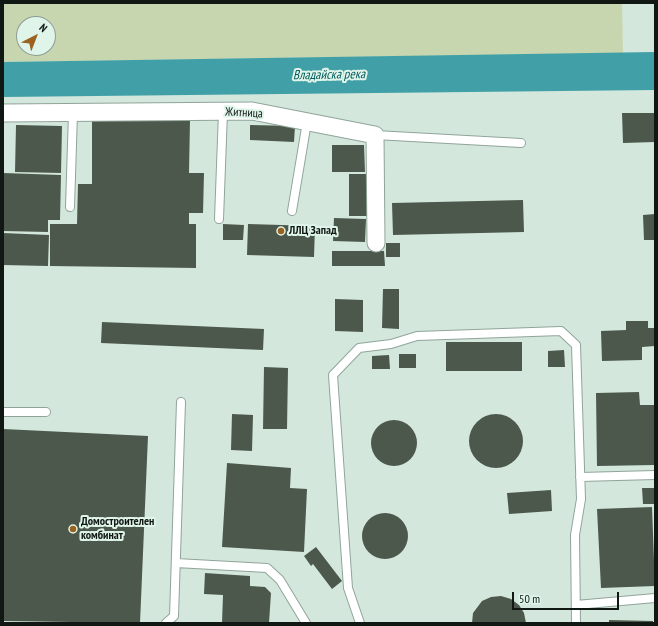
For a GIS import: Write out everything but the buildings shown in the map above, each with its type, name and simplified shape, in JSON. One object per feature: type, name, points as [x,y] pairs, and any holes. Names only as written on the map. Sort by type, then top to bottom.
[{"type":"street","name":"Житница","points":[[3,114],[252,111],[375,135]]},
{"type":"street","points":[[375,135],[376,243]]},
{"type":"lane","points":[[219,219],[224,112]]},
{"type":"lane","points":[[70,207],[73,113]]},
{"type":"lane","points":[[292,211],[307,122]]},
{"type":"lane","points":[[375,135],[521,143]]},
{"type":"lane","points":[[360,623],[348,588],[333,375],[359,348],[392,344],[417,336],[561,331],[576,345],[581,499],[574,535],[576,623]]},
{"type":"lane","points":[[166,623],[174,616],[181,402]]},
{"type":"lane","points":[[3,412],[46,412]]},
{"type":"lane","points":[[580,477],[655,476]]},
{"type":"lane","points":[[176,563],[267,568],[280,580],[306,623]]},
{"type":"lane","points":[[576,605],[655,598]]},
{"type":"green space","points":[[3,3],[622,3],[623,53],[3,62]]},
{"type":"water","name":"Владайска река","points":[[655,52],[655,90],[3,97],[3,62]]},
{"type":"place","name":"ЛЛЦ Запад","points":[[281,231]]},
{"type":"place","name":"Домостроителен комбинат","points":[[73,529]]}]
